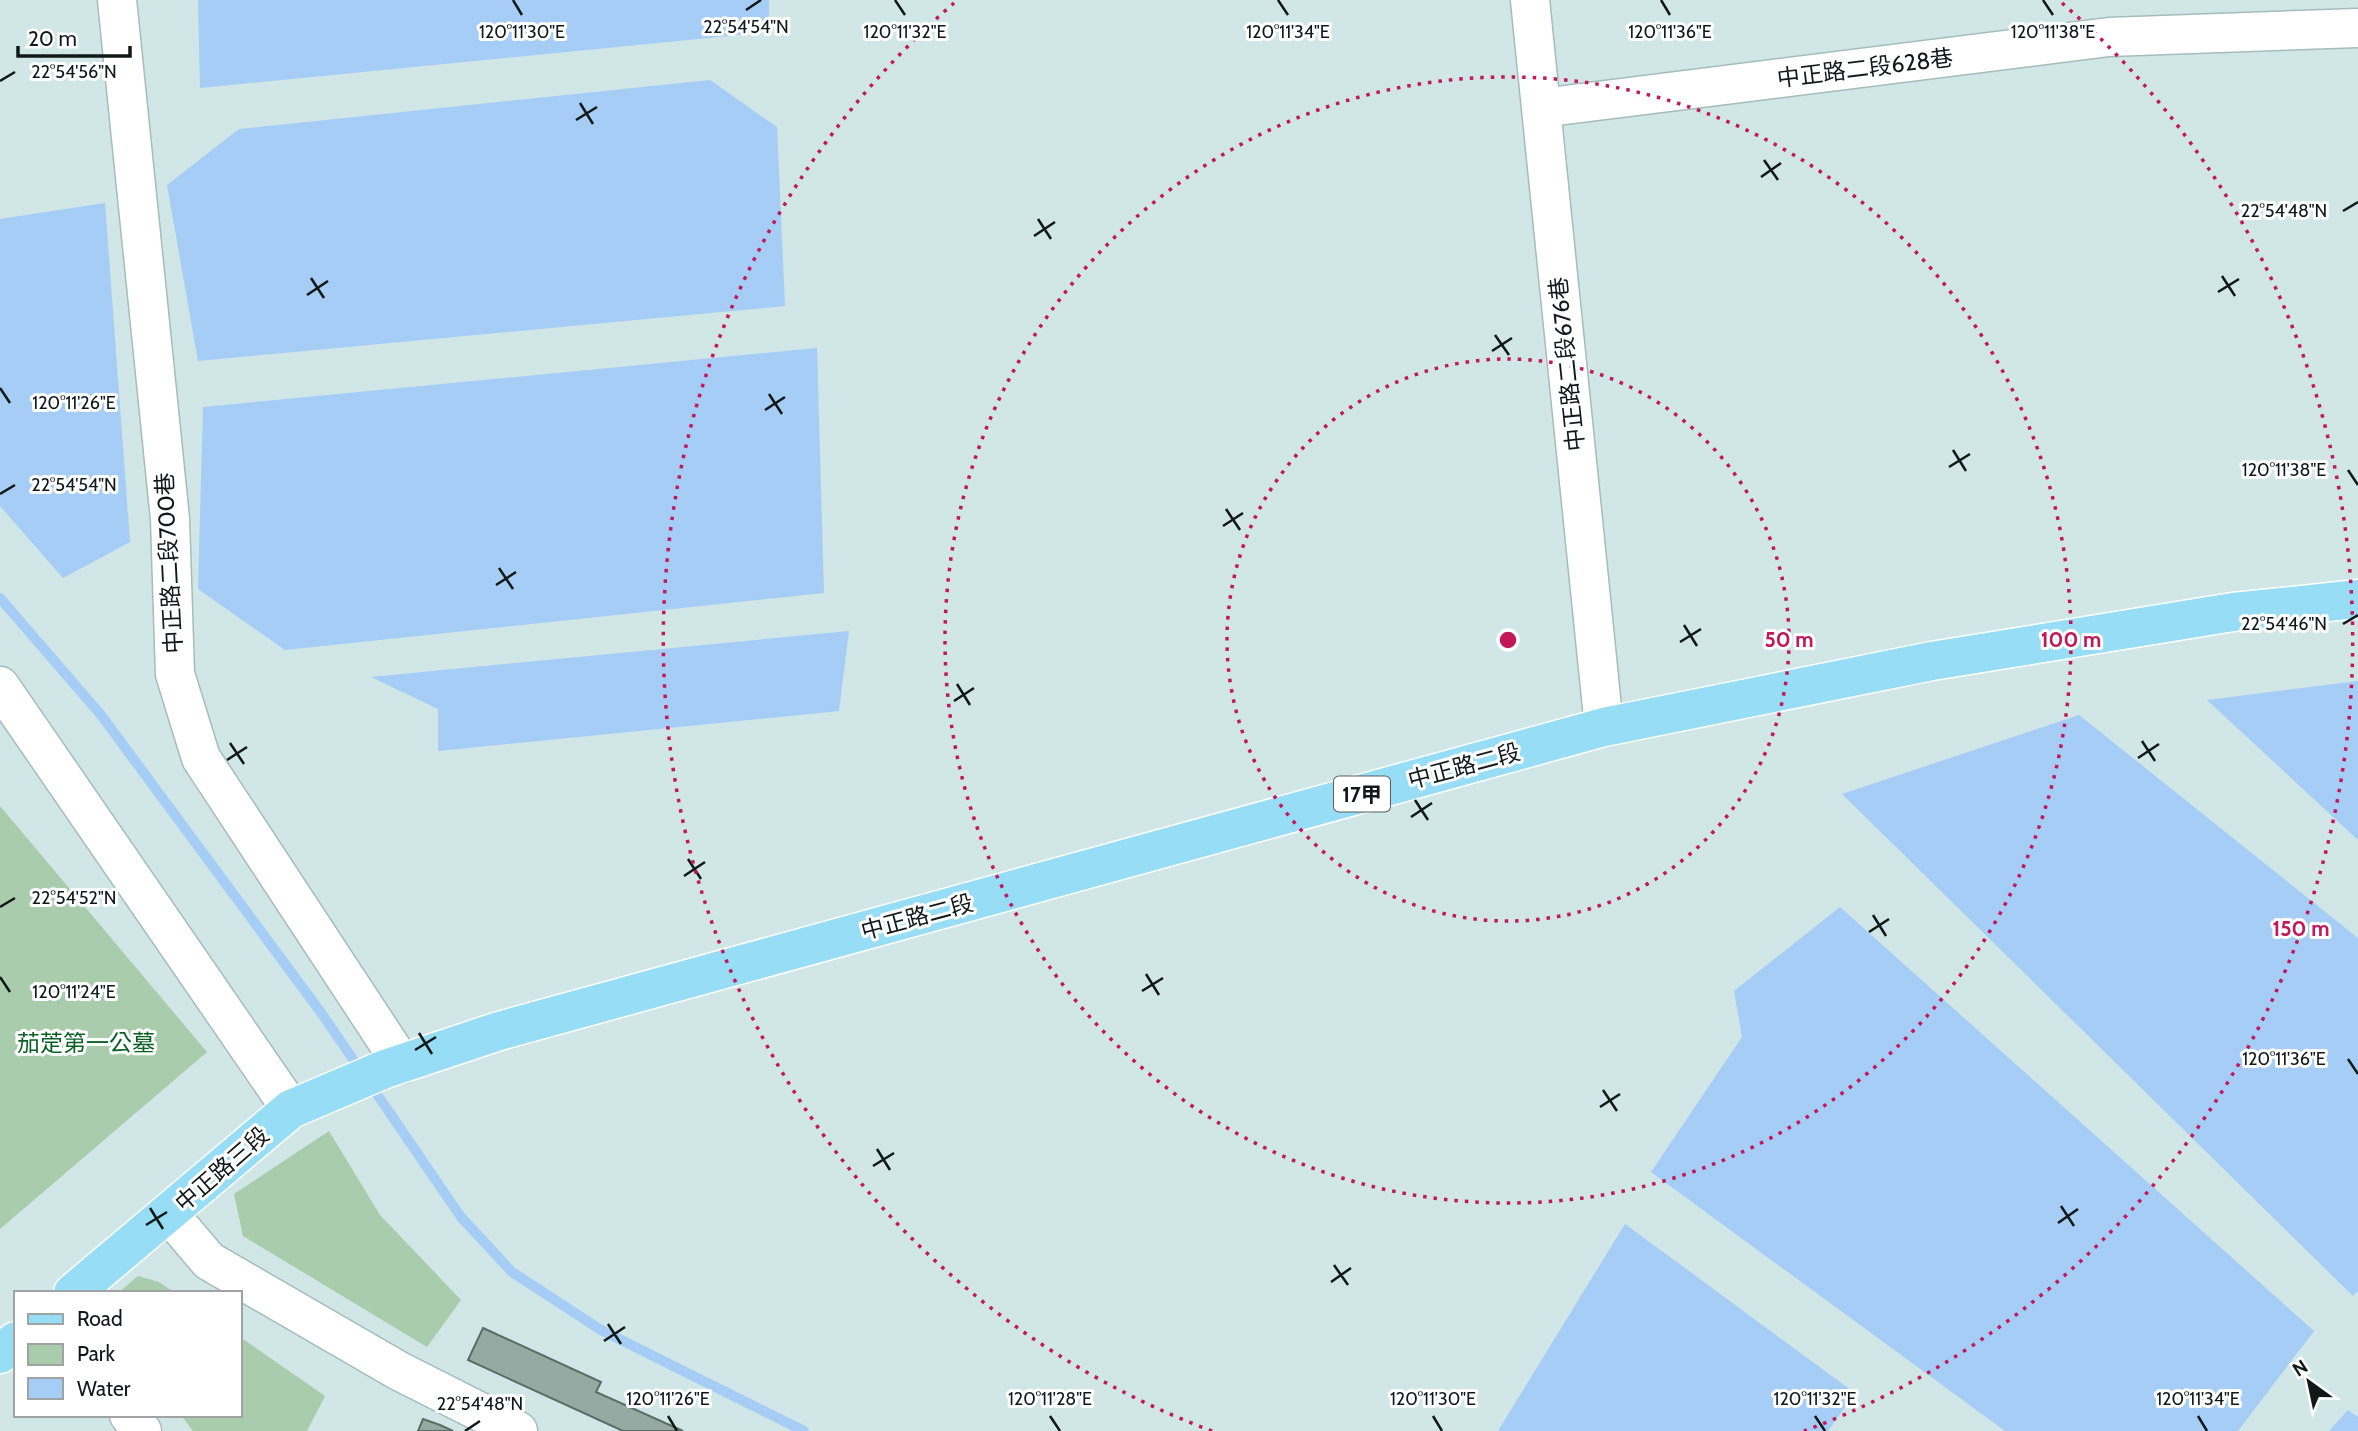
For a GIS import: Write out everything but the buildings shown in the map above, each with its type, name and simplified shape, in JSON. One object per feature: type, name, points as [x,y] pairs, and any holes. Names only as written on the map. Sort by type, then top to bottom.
[{"type":"main road","name":"中正路二段","points":[[393,1067],[499,1031],[1604,727],[1932,661],[2233,612],[2358,599]]},
{"type":"main road","name":"中正路三段","points":[[75,1291],[305,1102],[393,1067]]},
{"type":"main road","points":[[0,1354],[14,1343]]},
{"type":"street","name":"中正路二段700巷","points":[[117,0],[170,519],[175,674],[201,758],[393,1067]]},
{"type":"street","name":"中正路二段676巷","points":[[1530,0],[1604,727]]},
{"type":"street","name":"中正路二段628巷","points":[[1541,108],[2109,37],[2358,28]]},
{"type":"street","points":[[0,686],[305,1102]]},
{"type":"street","points":[[169,1214],[209,1261],[399,1371],[518,1431]]},
{"type":"street","points":[[131,1417],[142,1431]]},
{"type":"green space","name":"茄萣第一公墓","points":[[0,806],[207,1052],[0,1229]]},
{"type":"green space","points":[[329,1131],[380,1215],[461,1300],[427,1347],[243,1236],[234,1194]]},
{"type":"green space","points":[[138,1276],[159,1282],[172,1291],[120,1291]]},
{"type":"green space","points":[[242,1338],[325,1396],[307,1431],[193,1431],[182,1417],[242,1417]]},
{"type":"water","points":[[198,0],[769,0],[769,32],[200,88]]},
{"type":"water","points":[[710,80],[777,127],[785,306],[198,361],[167,185],[239,129]]},
{"type":"water","points":[[105,203],[130,542],[63,578],[0,506],[0,219]]},
{"type":"water","points":[[817,348],[824,593],[285,650],[198,589],[203,407]]},
{"type":"water","points":[[849,631],[839,711],[438,751],[438,709],[371,677]]},
{"type":"water","points":[[2358,681],[2358,840],[2207,700]]},
{"type":"water","points":[[2079,715],[2358,938],[2358,1291],[2353,1296],[1842,794]]},
{"type":"water","points":[[1840,907],[2314,1331],[2238,1431],[2005,1431],[1651,1172],[1742,1037],[1734,991]]},
{"type":"water","points":[[1625,1224],[1855,1393],[1828,1431],[1498,1431]]},
{"type":"water","points":[[2348,1410],[2358,1417],[2358,1431],[2329,1431]]},
{"type":"waterway","points":[[0,598],[101,715],[322,1014],[461,1217],[512,1272],[601,1330],[804,1431]]}]
